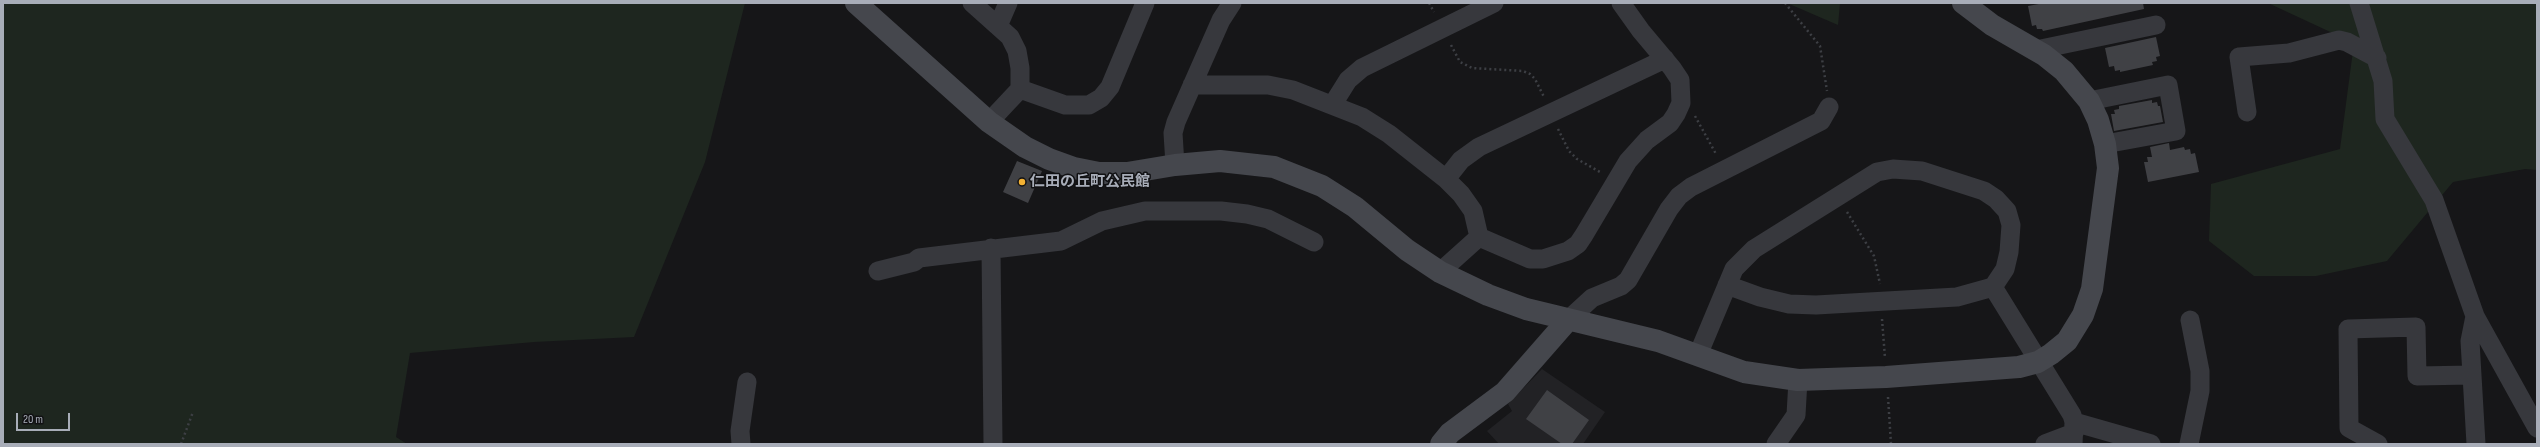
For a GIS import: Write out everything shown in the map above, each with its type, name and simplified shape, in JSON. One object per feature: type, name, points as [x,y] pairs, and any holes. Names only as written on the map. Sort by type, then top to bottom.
[{"type":"street","points":[[856,3],[989,122],[1024,147],[1074,168],[1099,173],[1127,173],[1174,165],[1220,161],[1248,162],[1274,167],[1299,175],[1322,186],[1355,207],[1408,250],[1440,272],[1488,295],[1526,309],[1658,341],[1744,372],[1798,380],[1999,369],[2038,362],[2051,354],[2066,341],[2083,315],[2092,289],[2106,198],[2108,168],[2105,144],[2098,120],[2090,101],[2064,71],[2036,50],[1992,25],[1963,3]]},
{"type":"street","points":[[972,3],[1010,38],[1017,51],[1020,89],[989,122]]},
{"type":"street","points":[[998,26],[1008,3]]},
{"type":"street","points":[[1020,89],[1065,106],[1089,105],[1101,98],[1110,87],[1145,3]]},
{"type":"street","points":[[1174,165],[1173,133],[1192,85],[1221,20],[1232,3]]},
{"type":"street","points":[[1333,104],[1348,80],[1362,68],[1494,3]]},
{"type":"street","points":[[1479,237],[1530,259],[1556,256],[1578,244],[1615,180],[1636,151],[1670,123],[1681,103],[1680,80],[1621,3]]},
{"type":"street","points":[[2359,3],[2383,81],[2385,119],[2423,178],[2434,200],[2475,316],[2537,428]]},
{"type":"street","points":[[2036,50],[2156,25]]},
{"type":"street","points":[[2246,112],[2240,57],[2289,53],[2338,40],[2347,42],[2377,58]]},
{"type":"street","points":[[1446,180],[1461,160],[1474,150],[1665,59]]},
{"type":"street","points":[[1192,85],[1268,86],[1292,90],[1362,116],[1389,134],[1461,194],[1472,210],[1479,237]]},
{"type":"street","points":[[2090,101],[2168,86],[2176,131],[2105,144]]},
{"type":"street","points":[[1441,444],[1450,432],[1505,392],[1568,320],[1592,298],[1620,286],[1628,280],[1669,209],[1679,196],[1691,187],[1821,121],[1829,107]]},
{"type":"street","points":[[1698,355],[1727,284],[1734,269],[1754,249],[1877,172],[1907,168],[1922,170],[1984,190],[2007,210],[2011,225],[2009,252],[2005,269],[1993,287],[1957,297],[1816,305],[1789,304],[1767,299],[1727,284]]},
{"type":"street","points":[[878,271],[914,262],[919,258],[991,248],[1061,241],[1102,221],[1145,211],[1221,210],[1247,214],[1268,220],[1314,242]]},
{"type":"street","points":[[1440,272],[1479,237]]},
{"type":"street","points":[[991,248],[993,444]]},
{"type":"street","points":[[1993,287],[2038,362],[2068,408],[2074,433]]},
{"type":"street","points":[[2475,316],[2470,341],[2476,444]]},
{"type":"street","points":[[2189,444],[2200,391],[2200,371],[2190,320]]},
{"type":"street","points":[[2378,444],[2349,428],[2348,329],[2416,327],[2417,376],[2471,375]]},
{"type":"street","points":[[1776,444],[1796,416],[1798,380]]},
{"type":"street","points":[[741,444],[740,431],[747,382]]},
{"type":"street","points":[[2045,444],[2074,433],[2151,444]]},
{"type":"path","points":[[1429,3],[1460,62],[1465,66],[1472,68],[1523,71],[1530,74],[1535,79],[1569,151],[1577,159],[1615,180]]},
{"type":"path","points":[[1785,3],[1820,46],[1824,59],[1829,107]]},
{"type":"path","points":[[1691,109],[1725,170]]},
{"type":"path","points":[[182,444],[193,412]]},
{"type":"shaded area","points":[[3,3],[745,3],[705,162],[634,337],[534,342],[410,353],[396,437],[407,444],[3,444]]},
{"type":"shaded area","points":[[1787,3],[1840,3],[1838,25]]},
{"type":"shaded area","points":[[2268,3],[2537,3],[2537,170],[2525,169],[2453,182],[2387,261],[2316,276],[2254,276],[2209,241],[2211,184],[2340,149],[2354,43]]},
{"type":"shaded area","points":[[1542,369],[1605,412],[1583,444],[1499,444],[1487,431],[1512,411],[1508,404]]},
{"type":"building","points":[[2044,3],[2143,3],[2144,9],[2043,31],[2042,29],[2037,29],[2036,25],[2032,26],[2028,6]]},
{"type":"building","points":[[2156,37],[2160,56],[2156,57],[2157,61],[2152,62],[2153,65],[2120,72],[2120,70],[2115,71],[2114,66],[2109,67],[2105,48]]},
{"type":"building","points":[[2152,100],[2152,103],[2157,102],[2158,106],[2160,106],[2163,122],[2114,131],[2111,114],[2115,114],[2114,110],[2119,109],[2119,106]]},
{"type":"building","points":[[2169,143],[2170,150],[2184,147],[2185,150],[2190,149],[2191,154],[2195,153],[2199,172],[2148,182],[2144,162],[2148,162],[2147,157],[2152,157],[2150,147]]},
{"type":"building","name":"仁田の丘町公民館","points":[[1017,161],[1042,171],[1028,203],[1003,192]]},
{"type":"building","points":[[1547,390],[1589,420],[1572,444],[1562,444],[1526,419]]},
{"type":"place","name":"仁田の丘町公民館","points":[[1022,182]]}]
